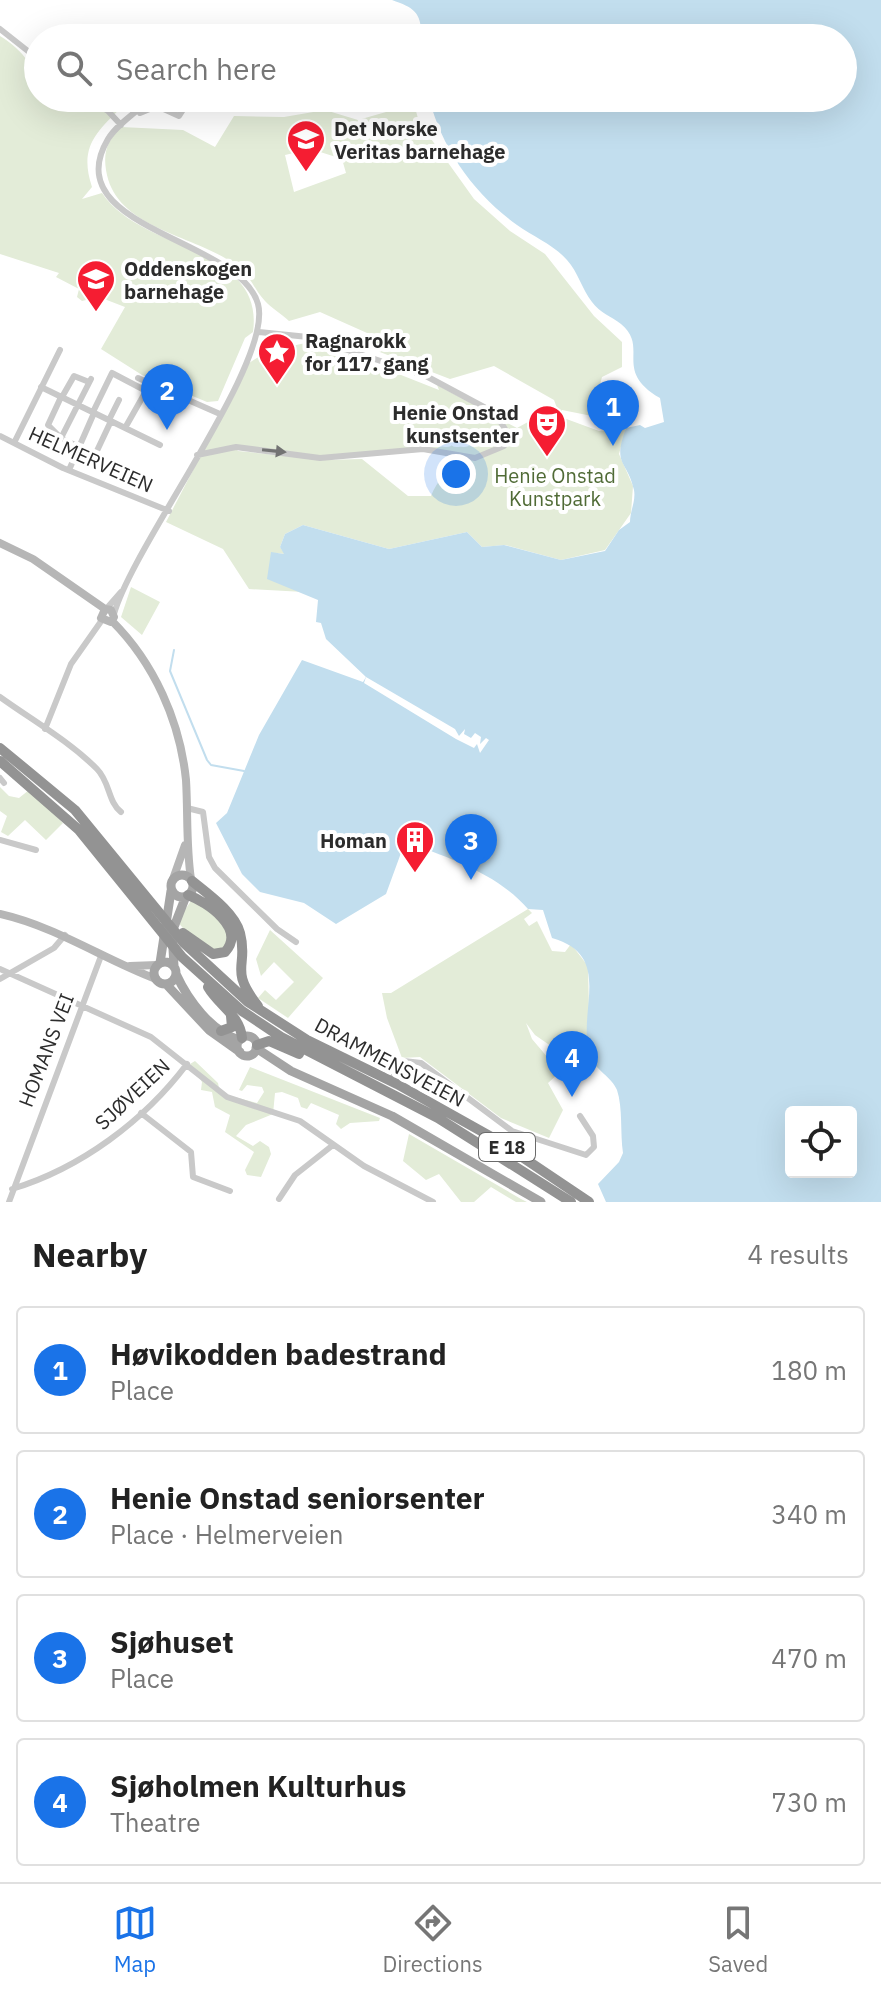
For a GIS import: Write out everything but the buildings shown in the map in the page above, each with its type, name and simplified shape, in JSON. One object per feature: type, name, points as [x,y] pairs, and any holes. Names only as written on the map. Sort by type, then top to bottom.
[{"type":"highway","name":"E 18","points":[[0,748],[75,810],[183,937],[213,954],[225,952],[232,942],[225,921],[204,903],[187,896]]},
{"type":"highway","name":"DRAMMENSVEIEN","points":[[0,761],[35,787],[79,830],[182,957],[261,1025],[438,1118],[571,1202]]},
{"type":"highway","name":"E 18","points":[[191,880],[237,926],[241,940],[239,963],[242,982],[267,1016]]},
{"type":"highway","name":"DRAMMENSVEIEN","points":[[183,937],[215,975],[267,1016],[497,1140],[589,1202]]},
{"type":"highway","name":"E 18","points":[[203,978],[215,999],[239,1022],[241,1039]]},
{"type":"highway","points":[[221,1031],[232,1027],[230,1014]]},
{"type":"highway","name":"E 18","points":[[256,1046],[274,1042],[318,1064],[334,1065]]},
{"type":"main road","points":[[0,543],[33,559],[75,588],[107,614],[141,656],[174,725],[184,762],[191,880],[172,932],[175,970],[193,1003],[221,1031],[241,1039],[250,1037],[256,1046],[291,1071]]},
{"type":"main road","points":[[161,982],[158,964],[173,879],[184,853],[188,828]]},
{"type":"main road","points":[[173,879],[181,875],[191,880]]},
{"type":"main road","points":[[171,891],[179,897],[187,896]]},
{"type":"main road","points":[[0,914],[65,935],[121,966],[161,982],[209,1030],[244,1054],[378,1105],[541,1202]]},
{"type":"main road","points":[[121,966],[158,964],[175,970]]},
{"type":"main road","points":[[161,982],[175,970]]},
{"type":"main road","points":[[241,1039],[244,1054]]},
{"type":"main road","points":[[244,1054],[256,1046]]},
{"type":"street","points":[[0,29],[24,48]]},
{"type":"street","points":[[109,112],[121,125]]},
{"type":"street","points":[[45,729],[71,664],[107,614],[169,511],[259,332],[257,302],[236,272],[133,219],[108,196],[101,174],[101,156],[107,142],[121,125],[141,112]]},
{"type":"street","points":[[197,455],[236,447],[320,458],[423,449],[475,458],[495,452],[506,441],[503,424],[495,413],[426,376],[308,337],[259,332]]},
{"type":"street","points":[[14,443],[60,350]]},
{"type":"street","points":[[69,470],[112,373],[155,394],[165,390]]},
{"type":"street","points":[[61,438],[90,380],[74,376],[47,423],[61,438],[112,464]]},
{"type":"street","points":[[138,378],[220,414]]},
{"type":"street","name":"HELMERVEIEN","points":[[41,387],[160,445]]},
{"type":"street","points":[[125,428],[146,391]]},
{"type":"street","points":[[95,455],[119,400]]},
{"type":"street","name":"HELMERVEIEN","points":[[0,436],[69,470],[169,511]]},
{"type":"street","points":[[0,697],[103,775],[114,805],[121,812]]},
{"type":"street","points":[[187,808],[203,812],[209,857],[215,868],[277,929],[296,942]]},
{"type":"street","points":[[0,840],[36,850]]},
{"type":"street","points":[[0,979],[54,948],[65,935]]},
{"type":"street","name":"HOMANS VEI","points":[[9,1202],[79,1007],[101,956]]},
{"type":"street","points":[[0,969],[151,1037],[227,1097],[300,1121],[364,1166],[433,1202]]},
{"type":"street","points":[[378,1105],[404,1061],[421,1063],[512,1131],[586,1155],[594,1147],[593,1136],[580,1116]]},
{"type":"street","name":"SJØVEIEN","points":[[12,1189],[80,1159],[141,1113],[187,1064]]},
{"type":"street","points":[[141,1113],[191,1152],[193,1177],[230,1191]]},
{"type":"street","points":[[279,1199],[295,1175],[333,1145]]},
{"type":"green space","points":[[0,36],[24,57],[24,112],[117,112],[92,142],[87,162],[92,187],[82,199],[102,193],[120,212],[144,228],[221,266],[240,282],[252,304],[253,332],[245,338],[218,401],[207,402],[142,375],[101,349],[125,307],[99,297],[82,301],[77,297],[79,289],[56,277],[59,273],[0,254]]},
{"type":"green space","name":"Henie Onstad Kunstpark","points":[[332,112],[358,120],[386,112],[416,112],[419,122],[474,199],[510,231],[545,254],[594,316],[622,342],[622,367],[602,377],[592,416],[562,410],[561,417],[599,431],[626,428],[619,454],[633,486],[631,513],[605,550],[561,560],[505,545],[482,547],[467,532],[389,549],[303,525],[285,534],[280,547],[285,554],[276,553],[304,592],[249,589],[223,549],[166,522],[249,363],[268,351],[315,341],[439,390],[437,385],[517,428],[546,412],[560,416],[554,400],[494,366],[450,379],[372,349],[376,337],[320,312],[289,321],[267,304],[234,264],[140,218],[112,190],[105,157],[108,146],[121,127],[183,130],[215,147],[234,116],[284,117]],"holes":[[[311,149],[342,159],[346,173],[294,192],[285,155]],[[234,446],[328,458],[423,448],[452,454],[431,496],[408,496],[362,459],[325,460],[238,451]]]},
{"type":"green space","points":[[131,587],[160,602],[142,635],[121,617]]},
{"type":"green space","points":[[0,787],[9,796],[19,798],[29,790],[63,823],[46,840],[25,820],[8,836],[1,832],[7,816],[0,811]]},
{"type":"green space","points":[[191,901],[208,909],[227,929],[227,945],[215,952],[187,933],[177,921]]},
{"type":"green space","points":[[528,909],[532,913],[524,919],[529,926],[537,921],[552,951],[565,952],[571,944],[588,966],[590,1055],[571,1060],[535,1035],[526,1023],[532,1039],[560,1072],[548,1083],[563,1110],[549,1138],[501,1118],[420,1057],[402,1058],[387,1018],[382,993],[391,993]]},
{"type":"green space","points":[[270,930],[323,978],[288,1018],[258,998],[265,990],[276,1000],[294,982],[274,962],[261,976],[256,959]]},
{"type":"green space","points":[[195,1061],[218,1083],[220,1093],[257,1103],[264,1092],[262,1087],[247,1085],[242,1091],[239,1090],[250,1067],[380,1118],[379,1121],[350,1123],[341,1129],[336,1124],[339,1115],[311,1103],[307,1109],[301,1107],[298,1098],[282,1092],[275,1093],[273,1114],[246,1125],[236,1136],[253,1146],[260,1141],[269,1147],[271,1154],[261,1177],[247,1175],[245,1170],[254,1152],[225,1132],[230,1115],[215,1107],[212,1092],[201,1090],[202,1082],[190,1064]]},
{"type":"green space","points":[[409,1134],[527,1202],[516,1202],[491,1187],[474,1202],[461,1202],[439,1174],[426,1180],[403,1161]]},
{"type":"water","points":[[392,0],[881,0],[881,1202],[606,1202],[598,1184],[619,1162],[623,1153],[619,1097],[615,1085],[590,1056],[587,1039],[588,971],[583,958],[571,946],[552,938],[543,910],[528,909],[502,886],[471,868],[405,842],[386,894],[336,924],[304,903],[260,892],[242,874],[216,823],[227,813],[259,735],[302,660],[363,682],[366,677],[326,639],[321,623],[316,622],[318,600],[267,579],[271,552],[284,554],[280,547],[285,534],[303,525],[389,549],[467,532],[482,547],[504,545],[561,560],[605,551],[619,530],[630,522],[634,502],[634,490],[620,449],[626,428],[640,425],[645,428],[664,422],[660,398],[646,388],[634,369],[633,342],[629,333],[595,306],[562,255],[501,213],[474,185],[451,152],[433,112],[857,112],[857,24],[420,24],[416,13]]},
{"type":"pier","points":[[366,677],[455,729],[459,736],[465,729],[464,734],[471,738],[475,733],[481,737],[480,744],[486,738],[489,740],[480,753],[477,744],[474,748],[456,739],[364,683]]},
{"type":"waterway","points":[[174,650],[170,671],[207,760],[211,765],[244,771]]},
{"type":"place","name":"Det Norske Veritas barnehage","points":[[306,173]]},
{"type":"place","name":"Oddenskogen barnehage","points":[[96,313]]},
{"type":"place","name":"Ragnarokk for 117. gang","points":[[277,386]]},
{"type":"place","name":"Henie Onstad seniorsenter","points":[[167,430]]},
{"type":"place","name":"Høvikodden badestrand","points":[[613,446]]},
{"type":"place","name":"Henie Onstad kunstsenter","points":[[547,458]]},
{"type":"place","name":"Homan","points":[[415,874]]},
{"type":"place","name":"Sjøhuset","points":[[471,880]]},
{"type":"place","name":"Sjøholmen Kulturhus","points":[[572,1097]]}]
